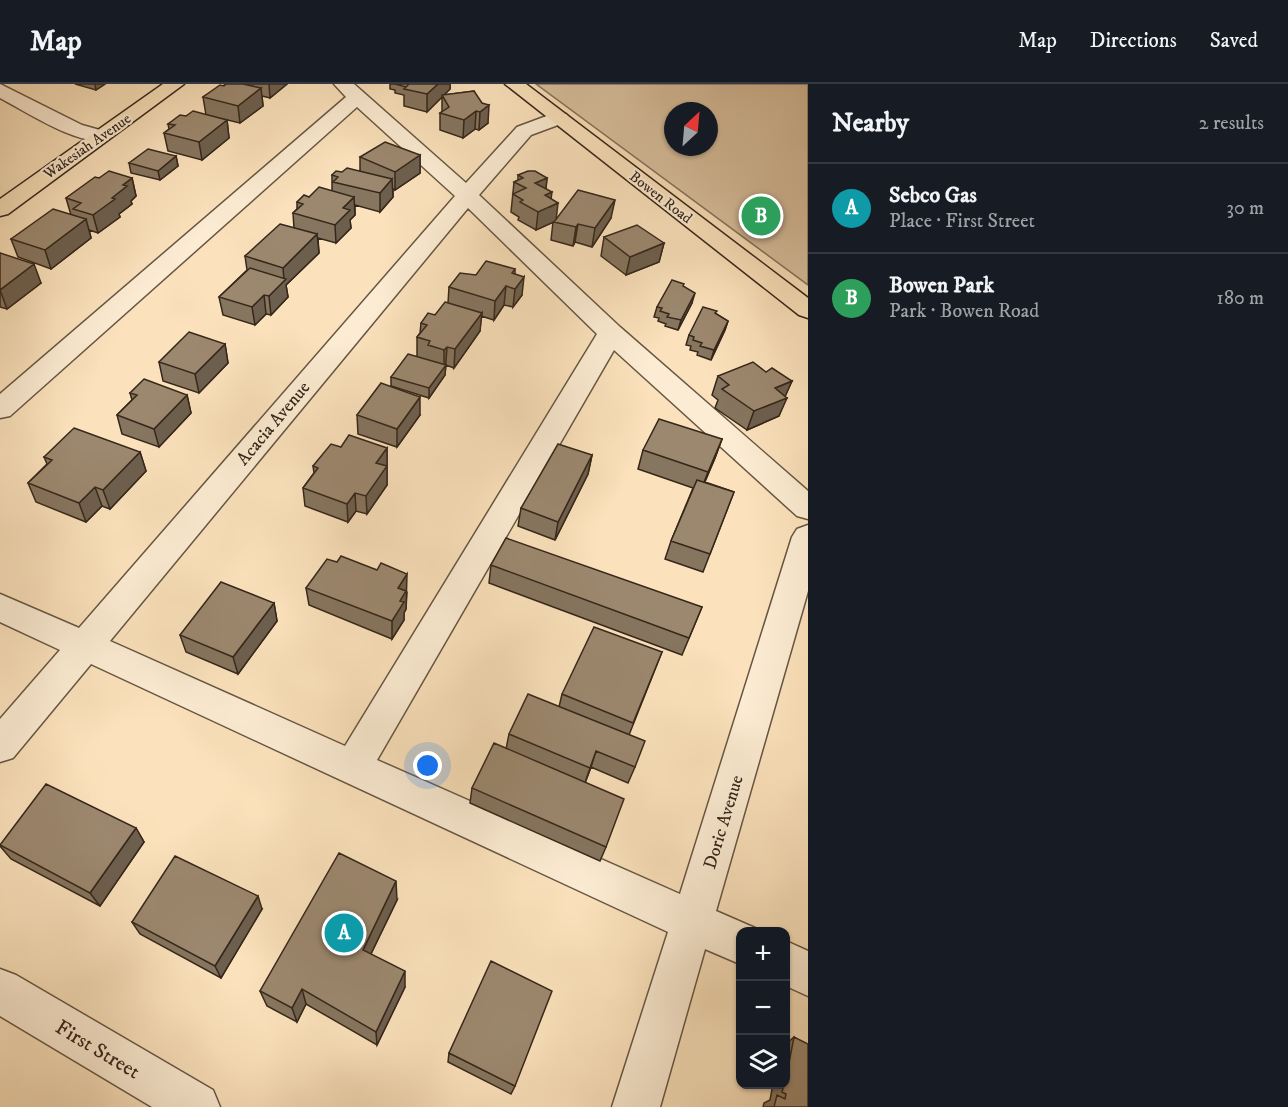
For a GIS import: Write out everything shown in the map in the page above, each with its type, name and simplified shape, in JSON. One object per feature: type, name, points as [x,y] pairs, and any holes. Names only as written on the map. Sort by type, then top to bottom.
[{"type":"main road","name":"Wakesiah Avenue","points":[[0,209],[175,84]]},
{"type":"main road","name":"Bowen Road","points":[[514,84],[808,310]]},
{"type":"street","points":[[0,90],[75,129],[100,136]]},
{"type":"street","points":[[0,409],[350,90],[467,195],[611,333],[808,508]]},
{"type":"street","name":"Acacia Avenue","points":[[0,746],[467,195],[524,132],[559,118]]},
{"type":"street","points":[[352,768],[611,333]]},
{"type":"street","name":"Doric Avenue","points":[[636,1107],[808,537]]},
{"type":"street","points":[[0,607],[736,941]]},
{"type":"street","points":[[790,965],[808,974]]},
{"type":"street","name":"First Street","points":[[0,991],[196,1107]]},
{"type":"shaded area","points":[[536,84],[808,84],[808,285]]},
{"type":"building","points":[[243,84],[261,88],[238,106],[203,97],[220,85]]},
{"type":"building","points":[[409,84],[438,84],[427,94],[404,89]]},
{"type":"building","points":[[474,91],[482,103],[489,105],[480,112],[476,111],[464,120],[440,113],[449,107],[442,95]]},
{"type":"building","points":[[193,111],[227,120],[199,142],[164,133],[175,125],[168,124],[180,115],[186,116]]},
{"type":"building","points":[[385,142],[420,155],[395,172],[360,157]]},
{"type":"building","points":[[148,149],[176,156],[158,171],[129,163]]},
{"type":"building","points":[[347,168],[392,179],[380,193],[333,182],[338,177],[332,175],[336,171],[342,172]]},
{"type":"building","points":[[109,171],[132,178],[123,185],[127,186],[112,198],[115,199],[93,215],[73,209],[81,203],[66,198],[95,177],[99,178]]},
{"type":"building","points":[[535,171],[547,178],[535,183],[552,192],[545,195],[558,203],[538,212],[520,202],[523,200],[513,194],[526,188],[514,182],[523,178],[518,175]]},
{"type":"building","points":[[319,187],[354,197],[343,208],[350,210],[335,225],[293,213],[303,204],[297,202],[304,195],[309,197]]},
{"type":"building","points":[[578,190],[615,200],[595,228],[554,222]]},
{"type":"building","points":[[53,209],[86,219],[45,250],[11,239]]},
{"type":"building","points":[[280,224],[317,234],[283,268],[245,256]]},
{"type":"building","points":[[637,225],[664,243],[630,257],[604,237]]},
{"type":"building","points":[[0,253],[34,264],[0,290]]},
{"type":"building","points":[[486,261],[515,269],[512,273],[524,277],[515,289],[506,286],[495,301],[449,287],[460,273],[476,275]]},
{"type":"building","points":[[250,268],[286,279],[269,296],[264,295],[252,307],[219,297]]},
{"type":"building","points":[[672,280],[684,284],[683,286],[695,293],[681,320],[667,317],[669,314],[660,311],[662,308],[657,307]]},
{"type":"building","points":[[445,302],[482,313],[455,349],[447,347],[444,350],[428,345],[430,341],[417,337],[427,325],[421,323],[428,313],[435,315]]},
{"type":"building","points":[[703,307],[717,311],[715,313],[728,321],[714,350],[700,346],[702,343],[693,340],[694,337],[689,335]]},
{"type":"building","points":[[189,332],[225,344],[195,374],[159,362]]},
{"type":"building","points":[[408,354],[446,365],[429,388],[391,377]]},
{"type":"building","points":[[753,362],[766,372],[772,368],[792,381],[775,388],[787,398],[754,411],[722,389],[729,385],[718,376]]},
{"type":"building","points":[[144,379],[187,395],[154,429],[117,415],[137,395],[130,393]]},
{"type":"building","points":[[381,383],[420,397],[397,429],[357,415]]},
{"type":"building","points":[[659,419],[722,439],[708,472],[643,450]]},
{"type":"building","points":[[74,428],[140,452],[103,490],[95,487],[79,503],[28,483],[52,460],[44,457]]},
{"type":"building","points":[[349,435],[387,448],[376,463],[387,466],[366,496],[355,493],[347,504],[303,488],[318,468],[313,466],[331,444],[341,447]]},
{"type":"building","points":[[558,444],[592,455],[558,522],[521,508]]},
{"type":"building","points":[[697,480],[734,492],[710,554],[671,541]]},
{"type":"building","points":[[506,538],[702,607],[689,638],[491,565]]},
{"type":"building","points":[[341,556],[377,570],[381,563],[407,574],[398,588],[406,591],[400,601],[404,602],[392,621],[306,588],[327,559],[337,562]]},
{"type":"building","points":[[221,582],[274,603],[233,657],[180,635]]},
{"type":"building","points":[[594,627],[662,652],[633,723],[562,694]]},
{"type":"building","points":[[528,694],[645,741],[635,767],[596,751],[590,768],[509,734]]},
{"type":"building","points":[[494,743],[624,799],[606,847],[472,788]]},
{"type":"building","points":[[46,784],[136,828],[90,893],[0,845]]},
{"type":"building","points":[[339,853],[396,881],[363,950],[405,971],[376,1032],[302,989],[292,1008],[260,991]]},
{"type":"building","points":[[175,856],[258,896],[215,966],[132,922]]},
{"type":"building","points":[[491,961],[552,991],[515,1086],[449,1053]]},
{"type":"building","points":[[794,1037],[808,1044],[808,1107],[774,1107],[777,1095],[785,1099],[786,1094],[782,1092],[783,1089],[790,1089],[790,1058]]},
{"type":"place","name":"Bowen Park","points":[[761,216]]},
{"type":"place","name":"Sebco Gas","points":[[344,933]]}]
